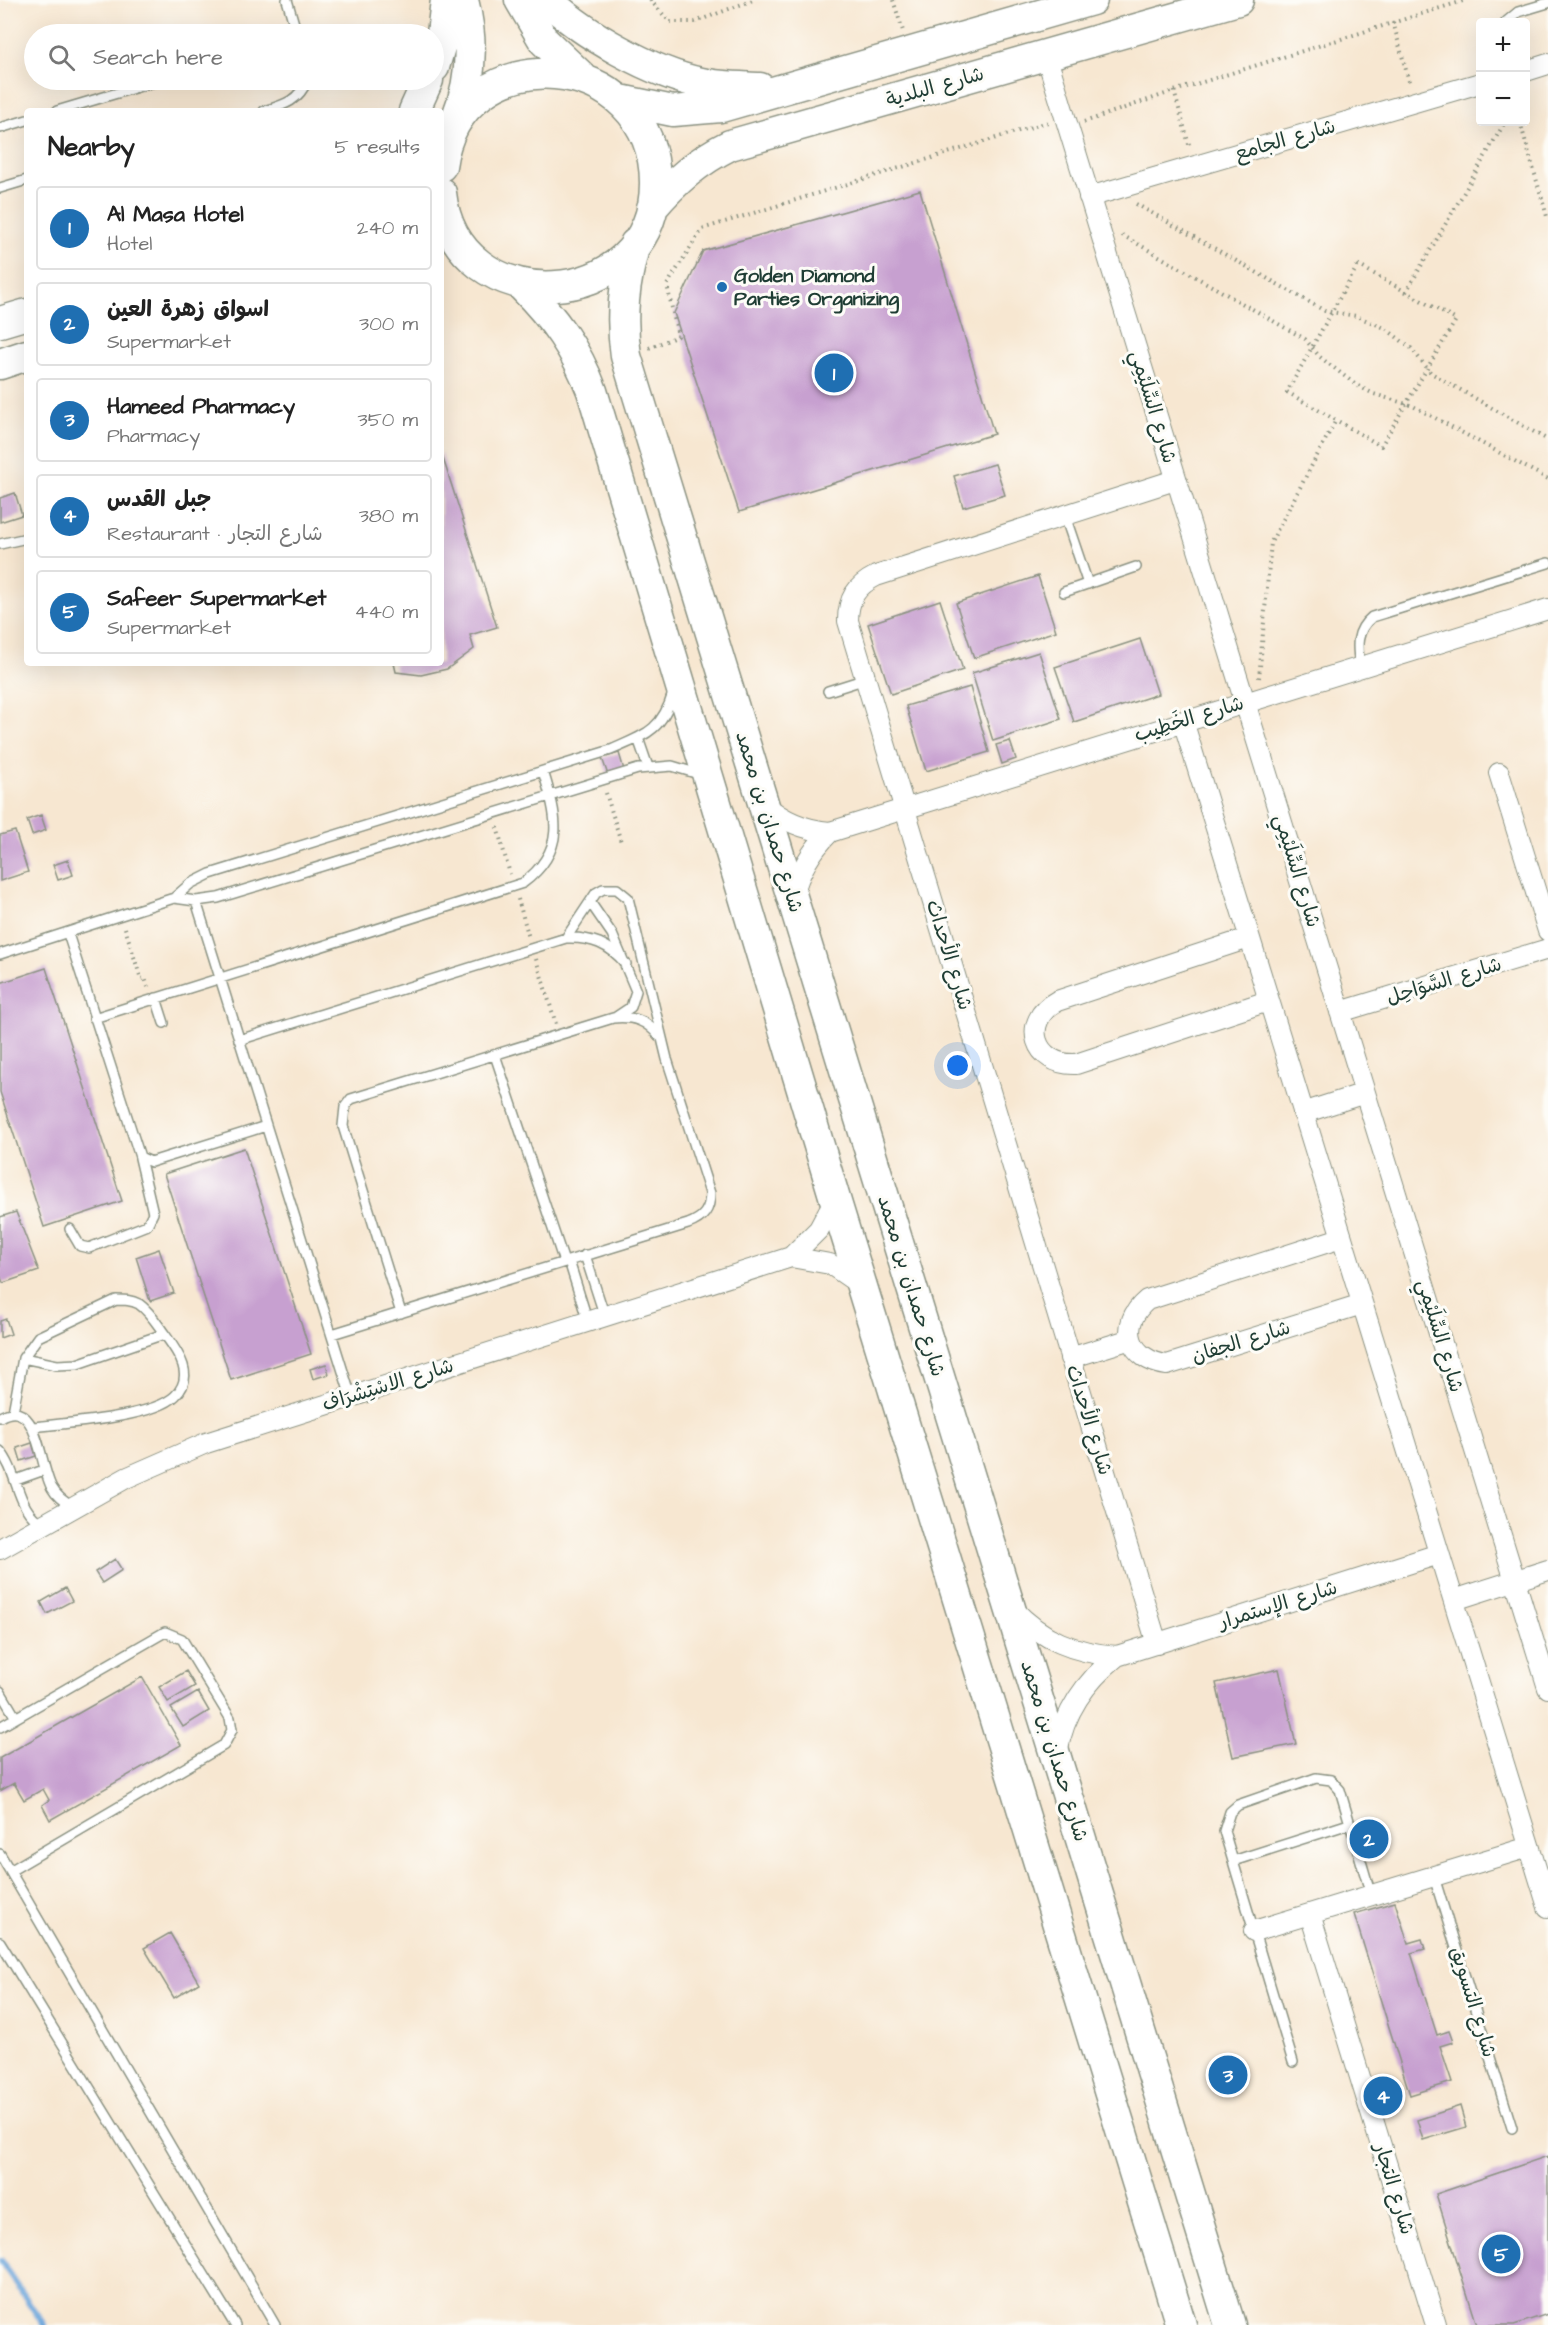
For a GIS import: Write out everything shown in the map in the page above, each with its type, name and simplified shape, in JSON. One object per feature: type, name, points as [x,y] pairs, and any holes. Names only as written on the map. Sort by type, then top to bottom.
[{"type":"main road","points":[[443,24],[446,0]]},
{"type":"main road","points":[[444,150],[460,110],[470,57],[470,31],[463,0]]},
{"type":"main road","points":[[520,0],[544,41],[582,77]]},
{"type":"main road","points":[[548,0],[583,29],[681,78],[724,87],[787,88]]},
{"type":"main road","name":"شارع البلدية","points":[[620,100],[673,111],[696,111],[721,107],[1092,0]]},
{"type":"main road","name":"شارع البلدية","points":[[652,208],[674,182],[690,169],[730,145],[1238,0]]},
{"type":"main road","points":[[444,150],[469,105],[493,86],[521,74],[552,72],[582,77],[603,87],[620,100],[636,118],[647,139],[654,161],[655,185],[652,208],[635,244],[617,263],[573,286],[548,289],[522,286],[487,270],[444,256]]},
{"type":"main road","points":[[415,108],[423,90]]},
{"type":"main road","points":[[444,204],[451,230],[467,252],[487,270]]},
{"type":"main road","name":"شارع حمدان بن محمد","points":[[635,244],[624,282],[621,306],[626,357],[1230,2325]]},
{"type":"main road","points":[[522,286],[549,312],[567,338],[582,367],[710,778],[835,1199],[864,1287],[1181,2325]]},
{"type":"main road","points":[[0,364],[24,356]]},
{"type":"street","name":"شارع السِّلَيْمِي","points":[[1046,55],[1548,1688]]},
{"type":"street","points":[[1530,70],[1548,64]]},
{"type":"street","name":"شارع الجامع","points":[[1089,197],[1476,84]]},
{"type":"street","name":"شارع الأحداث","points":[[1157,1644],[848,621],[851,599],[866,581],[1175,480]]},
{"type":"street","name":"شارع الخَطِيب","points":[[763,802],[774,812],[800,827],[830,832],[1548,609]]},
{"type":"street","points":[[1183,721],[1548,1907]]},
{"type":"street","points":[[1499,774],[1548,931]]},
{"type":"street","points":[[792,899],[802,869],[818,843],[830,832]]},
{"type":"street","points":[[1249,938],[1057,1001],[1048,1006],[1038,1019],[1035,1030],[1038,1045],[1052,1061],[1076,1064],[1268,1001]]},
{"type":"street","name":"شارع السَّوَاحِل","points":[[1340,1012],[1548,949]]},
{"type":"street","points":[[1303,1113],[1365,1093]]},
{"type":"street","name":"شارع الاسْتِشْرَاف","points":[[0,1549],[72,1507],[188,1450],[792,1257],[819,1229],[835,1199]]},
{"type":"street","points":[[1070,1358],[1131,1339],[1131,1319],[1137,1308],[1147,1300],[1341,1238]]},
{"type":"street","name":"شارع الاسْتِشْرَاف","points":[[792,1257],[830,1264],[864,1287]]},
{"type":"street","name":"شارع الجفان","points":[[1131,1339],[1143,1358],[1153,1363],[1167,1365],[1362,1304]]},
{"type":"street","name":"شارع الإستمرار","points":[[1010,1606],[1047,1638],[1092,1654],[1117,1656],[1439,1554]]},
{"type":"street","points":[[1454,1600],[1548,1570]]},
{"type":"street","name":"شارع الإستمرار","points":[[1056,1759],[1061,1735],[1082,1690],[1117,1656]]},
{"type":"street","points":[[1254,1931],[1529,1847]]},
{"type":"street","name":"شارع التجار","points":[[1310,1914],[1436,2325]]},
{"type":"lane","points":[[287,0],[294,24]]},
{"type":"lane","points":[[1511,18],[1518,12],[1548,3]]},
{"type":"lane","points":[[67,108],[127,90]]},
{"type":"lane","points":[[272,108],[295,99],[301,90]]},
{"type":"lane","points":[[0,128],[24,121]]},
{"type":"lane","points":[[0,188],[24,181]]},
{"type":"lane","points":[[1065,516],[1088,584]]},
{"type":"lane","points":[[0,544],[24,539]]},
{"type":"lane","points":[[1360,666],[1358,637],[1361,628],[1372,617],[1548,563]]},
{"type":"lane","points":[[1064,592],[1136,567]]},
{"type":"lane","points":[[0,954],[174,898],[190,884],[210,874],[543,771],[638,738],[652,732],[664,718],[678,675]]},
{"type":"lane","points":[[828,691],[866,679]]},
{"type":"lane","points":[[638,738],[648,767]]},
{"type":"lane","points":[[174,898],[196,901],[218,898],[648,767],[672,766],[710,778]]},
{"type":"lane","points":[[94,1018],[514,887],[539,869],[550,851],[556,819],[543,771]]},
{"type":"lane","points":[[332,1334],[698,1220],[706,1213],[710,1203],[710,1193],[662,1038],[628,898],[624,892],[610,887],[596,893],[581,920],[566,938]]},
{"type":"lane","points":[[196,901],[351,1397]]},
{"type":"lane","points":[[401,1313],[342,1126],[345,1107],[360,1094],[613,1018],[630,1007],[635,999],[636,991],[626,964],[604,919],[590,902]]},
{"type":"lane","points":[[68,934],[140,1157],[153,1213],[147,1225],[89,1248],[80,1246],[70,1229]]},
{"type":"lane","points":[[239,1040],[566,938],[593,940],[617,954],[626,964]]},
{"type":"lane","points":[[154,999],[164,1023]]},
{"type":"lane","points":[[613,1018],[637,1018],[645,1022],[662,1038]]},
{"type":"lane","points":[[495,1054],[567,1261],[597,1320]]},
{"type":"lane","points":[[140,1157],[151,1162],[266,1126]]},
{"type":"lane","points":[[585,1255],[597,1320]]},
{"type":"lane","points":[[13,1412],[23,1358],[38,1337],[116,1300],[126,1300],[144,1308],[183,1363],[185,1375],[182,1387],[175,1397],[127,1414],[33,1427]]},
{"type":"lane","points":[[23,1358],[57,1365],[76,1364],[164,1334]]},
{"type":"lane","points":[[0,1417],[13,1412],[25,1416],[33,1427],[44,1470],[57,1496],[72,1507]]},
{"type":"lane","points":[[0,1451],[8,1461],[28,1514],[43,1524]]},
{"type":"lane","points":[[16,1480],[44,1470]]},
{"type":"lane","points":[[0,1727],[165,1632],[182,1639],[230,1718],[232,1730],[224,1745],[10,1871]]},
{"type":"lane","points":[[0,1691],[16,1718]]},
{"type":"lane","points":[[1293,2062],[1224,1831],[1227,1818],[1233,1808],[1316,1778],[1326,1778],[1336,1784],[1371,1895]]},
{"type":"lane","points":[[1233,1860],[1349,1824]]},
{"type":"lane","points":[[0,1854],[275,2325]]},
{"type":"lane","name":"شارع التسويق","points":[[1434,1877],[1512,2128]]},
{"type":"lane","points":[[0,1942],[235,2325]]},
{"type":"path","points":[[650,0],[670,22],[695,21],[753,0]]},
{"type":"path","points":[[893,0],[910,52]]},
{"type":"path","points":[[626,357],[678,336],[668,285],[702,229],[1051,121],[1055,133],[1174,92],[1466,0]]},
{"type":"path","points":[[1393,22],[1415,103]]},
{"type":"path","points":[[1174,92],[1195,166]]},
{"type":"path","points":[[1406,292],[1503,126]]},
{"type":"path","points":[[1521,126],[1548,220]]},
{"type":"path","points":[[1112,190],[1325,311],[1356,316],[1385,328],[1410,348],[1431,373],[1548,440]]},
{"type":"path","points":[[1096,221],[1305,339],[1337,372],[1356,385],[1405,404],[1548,479]]},
{"type":"path","points":[[1358,265],[1455,320],[1381,446],[1287,392],[1332,312],[1358,265]]},
{"type":"path","points":[[1244,702],[1260,676],[1271,542],[1336,420]]},
{"type":"path","points":[[602,780],[621,842]]},
{"type":"path","points":[[493,814],[559,1035]]},
{"type":"path","points":[[121,916],[141,979],[145,978],[154,999]]},
{"type":"building","points":[[920,190],[994,434],[739,512],[674,313],[703,251]]},
{"type":"building","points":[[444,461],[497,627],[470,635],[474,649],[447,669],[421,675],[396,672],[395,666],[444,666]]},
{"type":"building","points":[[995,464],[1005,495],[963,507],[954,476]]},
{"type":"building","points":[[15,493],[22,515],[0,522],[0,498]]},
{"type":"building","points":[[1038,576],[1056,631],[974,658],[956,603]]},
{"type":"building","points":[[940,600],[963,670],[891,694],[868,624]]},
{"type":"building","points":[[1140,639],[1158,694],[1074,722],[1055,667]]},
{"type":"building","points":[[1039,652],[1061,719],[993,741],[972,673]]},
{"type":"building","points":[[970,687],[989,752],[926,771],[906,706]]},
{"type":"building","points":[[1010,741],[1016,759],[1002,764],[996,745]]},
{"type":"building","points":[[619,753],[624,770],[608,775],[602,758]]},
{"type":"building","points":[[41,815],[46,830],[32,835],[27,820]]},
{"type":"building","points":[[15,831],[28,872],[0,881],[0,835]]},
{"type":"building","points":[[68,860],[73,875],[58,880],[53,865]]},
{"type":"building","points":[[46,968],[122,1201],[44,1227],[0,1092],[0,983]]},
{"type":"building","points":[[244,1148],[311,1354],[231,1380],[164,1174]]},
{"type":"building","points":[[16,1212],[39,1271],[3,1283],[0,1275],[0,1217]]},
{"type":"building","points":[[159,1249],[174,1293],[150,1301],[136,1257]]},
{"type":"building","points":[[6,1319],[11,1334],[0,1338],[0,1321]]},
{"type":"building","points":[[326,1364],[329,1374],[313,1379],[310,1369]]},
{"type":"building","points":[[32,1443],[36,1456],[21,1461],[17,1448]]},
{"type":"building","points":[[115,1559],[122,1570],[102,1583],[95,1572]]},
{"type":"building","points":[[65,1588],[72,1601],[47,1614],[41,1602]]},
{"type":"building","points":[[1279,1669],[1296,1744],[1233,1757],[1216,1683]]},
{"type":"building","points":[[186,1671],[195,1686],[168,1702],[159,1687]]},
{"type":"building","points":[[142,1677],[181,1745],[50,1820],[42,1805],[49,1800],[43,1789],[24,1800],[14,1783],[0,1791],[0,1758]]},
{"type":"building","points":[[198,1692],[209,1711],[183,1727],[171,1708]]},
{"type":"building","points":[[1395,1902],[1408,1943],[1422,1939],[1425,1949],[1411,1953],[1437,2035],[1449,2031],[1453,2042],[1440,2046],[1452,2082],[1410,2095],[1354,1914]]},
{"type":"building","points":[[170,1933],[199,1983],[174,1998],[144,1948]]},
{"type":"building","points":[[1460,2106],[1466,2127],[1423,2140],[1417,2120]]},
{"type":"building","points":[[1548,2156],[1548,2314],[1514,2325],[1477,2325],[1436,2194]]},
{"type":"waterway","points":[[0,2260],[44,2325]]},
{"type":"place","name":"Golden Diamond Parties Organizing","points":[[722,287]]},
{"type":"place","name":"Al Masa Hotel","points":[[834,373]]},
{"type":"place","name":"اسواق زهرة العين","points":[[1369,1839]]},
{"type":"place","name":"Hameed Pharmacy","points":[[1228,2075]]},
{"type":"place","name":"جبل القدس","points":[[1383,2096]]},
{"type":"place","name":"Safeer Supermarket","points":[[1501,2254]]}]
